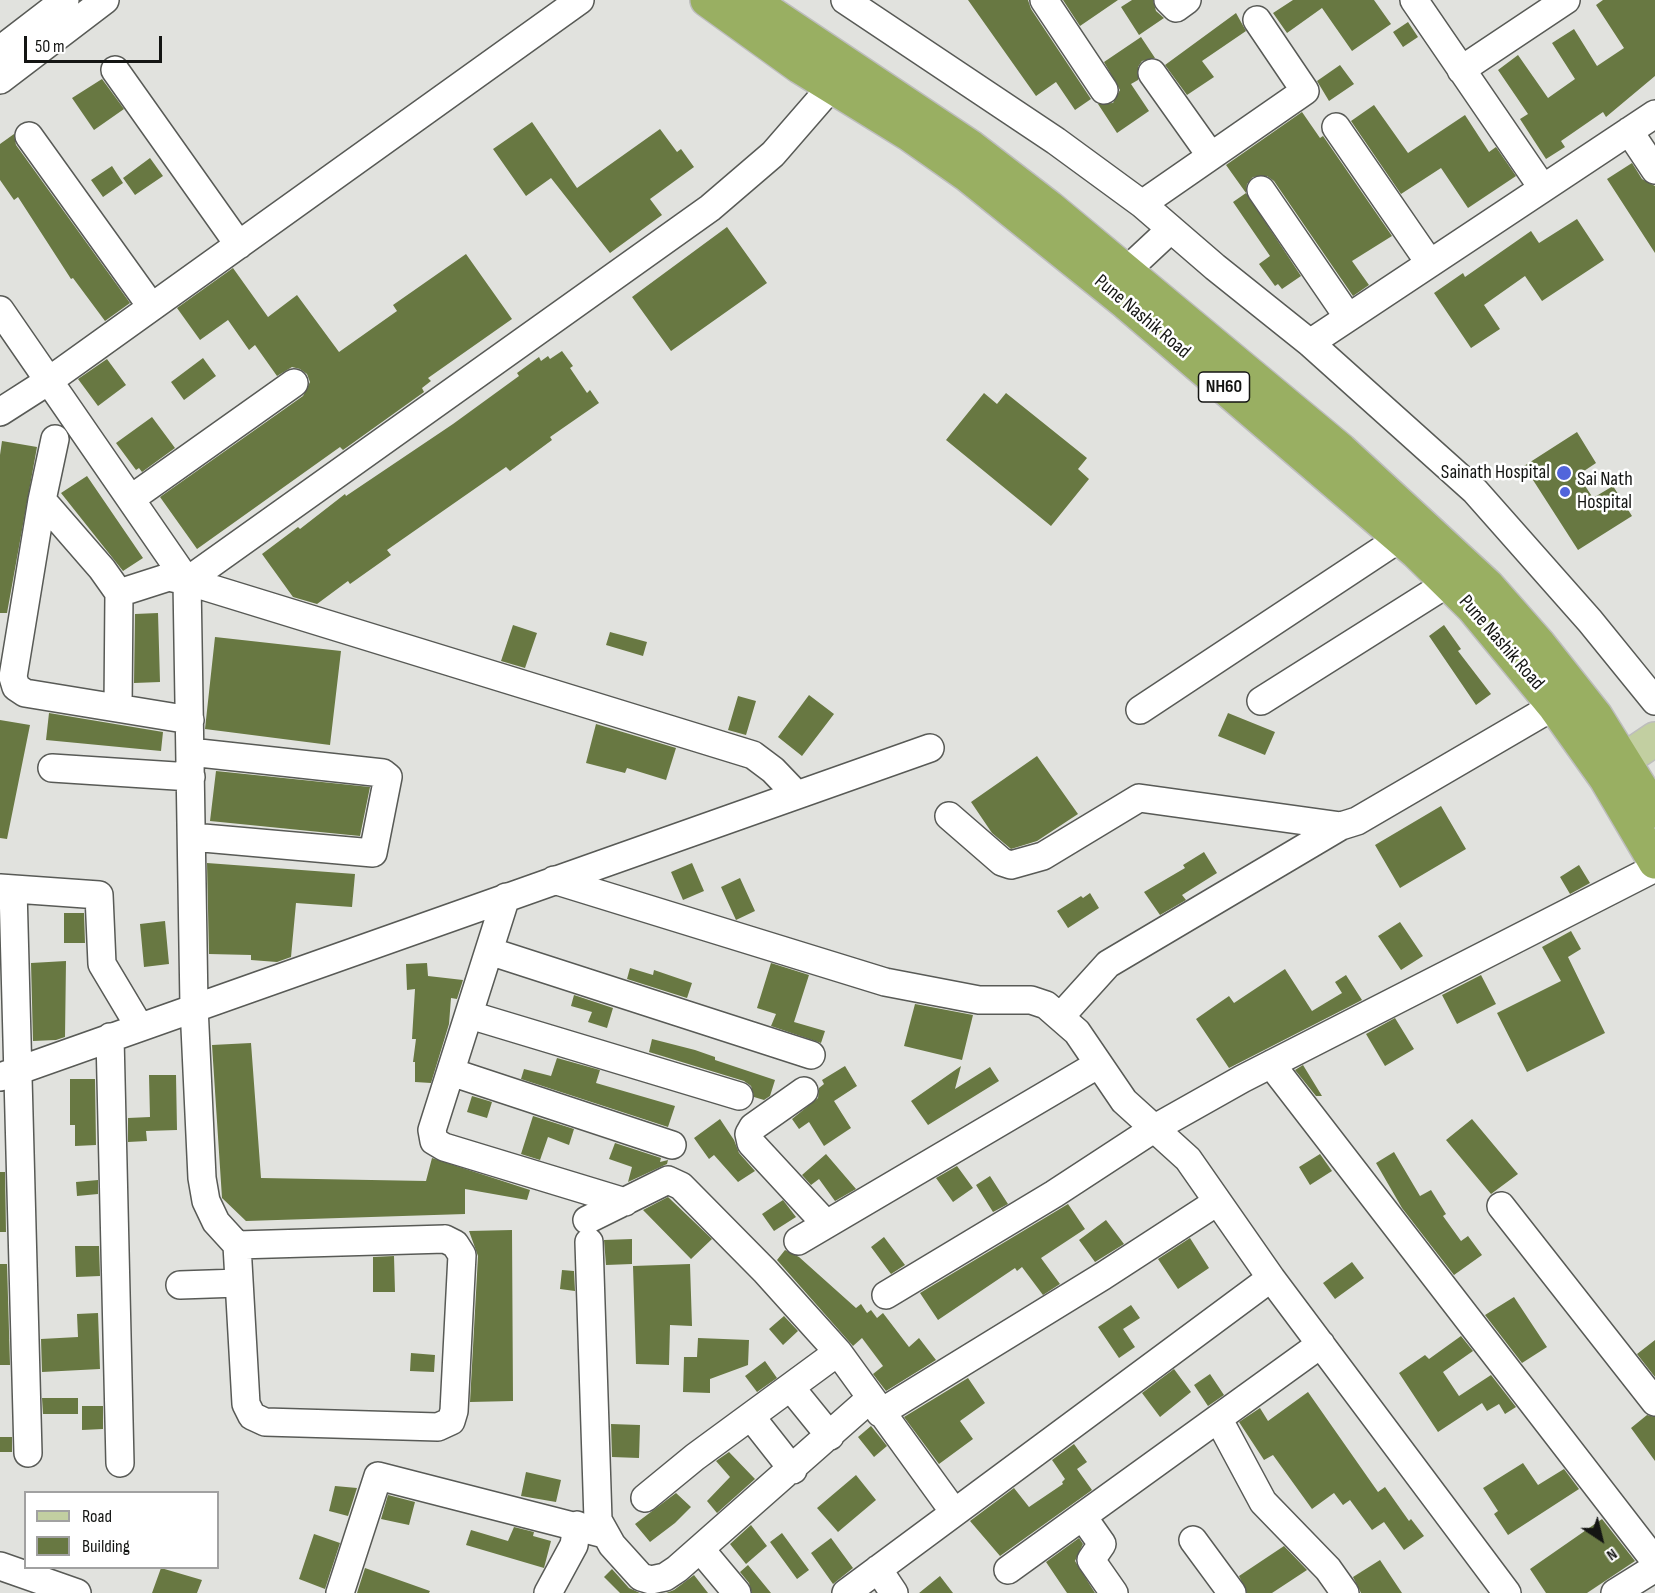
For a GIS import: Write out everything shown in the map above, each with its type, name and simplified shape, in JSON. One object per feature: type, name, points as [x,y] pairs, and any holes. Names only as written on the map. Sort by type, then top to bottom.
[{"type":"highway","name":"Pune Nashik Road","points":[[707,0],[791,61],[967,175],[1126,303],[1400,538],[1473,608],[1554,706],[1606,779],[1655,862]]},
{"type":"highway","name":"Pune Nashik Road","points":[[751,0],[971,147],[1126,271],[1341,450],[1487,585],[1539,644],[1596,716],[1655,811]]},
{"type":"main road","points":[[1624,759],[1655,739]]},
{"type":"street","points":[[0,50],[64,0]]},
{"type":"street","points":[[0,80],[105,0]]},
{"type":"street","points":[[0,412],[50,380],[580,0]]},
{"type":"street","points":[[845,0],[1056,141],[1142,204],[1310,343],[1475,491],[1590,621],[1655,701]]},
{"type":"street","points":[[1044,0],[1104,90]]},
{"type":"street","points":[[1168,0],[1176,8],[1187,0]]},
{"type":"street","points":[[1414,0],[1542,188]]},
{"type":"street","points":[[1461,70],[1566,0]]},
{"type":"street","points":[[1142,204],[1305,91],[1257,20]]},
{"type":"street","points":[[115,70],[239,245]]},
{"type":"street","points":[[1152,73],[1211,156]]},
{"type":"street","points":[[187,581],[710,208],[774,154],[832,86]]},
{"type":"street","points":[[1310,343],[1655,114]]},
{"type":"street","points":[[1336,127],[1429,262]]},
{"type":"street","points":[[1629,131],[1655,170]]},
{"type":"street","points":[[29,136],[151,306]]},
{"type":"street","points":[[1261,190],[1348,317]]},
{"type":"street","points":[[1126,271],[1172,229]]},
{"type":"street","points":[[0,310],[132,498],[187,581],[194,1006],[204,1190],[216,1222],[237,1245],[246,1404],[252,1416],[265,1422],[438,1427],[451,1421],[454,1411],[462,1255],[455,1244],[445,1239],[237,1245]]},
{"type":"street","points":[[132,498],[294,383]]},
{"type":"street","points":[[56,439],[42,500],[14,677],[16,687],[25,693],[190,720]]},
{"type":"street","points":[[42,500],[102,569],[119,593],[118,708]]},
{"type":"street","points":[[1140,710],[1400,538]]},
{"type":"street","points":[[119,593],[169,577],[187,581],[753,755],[773,770],[796,794]]},
{"type":"street","points":[[1261,701],[1448,582]]},
{"type":"street","points":[[1061,1016],[1108,964],[1341,826],[1357,821],[1554,706]]},
{"type":"street","points":[[8,1074],[194,1006],[930,748]]},
{"type":"street","points":[[52,768],[191,765],[383,773],[388,777],[373,853],[192,837]]},
{"type":"street","points":[[949,816],[1002,862],[1011,865],[1043,856],[1139,798],[1341,826]]},
{"type":"street","points":[[886,1295],[1054,1194],[1155,1128],[1271,1064],[1655,868]]},
{"type":"street","points":[[554,880],[885,982],[979,1000],[1031,1000],[1046,1005],[1061,1016],[1077,1032],[1097,1065],[1124,1101],[1188,1159],[1271,1278],[1508,1593]]},
{"type":"street","points":[[28,1453],[8,1074],[6,889],[99,895],[102,964],[139,1026]]},
{"type":"street","points":[[506,897],[432,1130],[434,1141],[444,1147],[625,1202]]},
{"type":"street","points":[[489,951],[812,1055]]},
{"type":"street","points":[[470,1015],[739,1096]]},
{"type":"street","points":[[110,1037],[120,1463]]},
{"type":"street","points":[[1271,1064],[1655,1561]]},
{"type":"street","points":[[798,1241],[1097,1065]]},
{"type":"street","points":[[451,1072],[672,1145]]},
{"type":"street","points":[[804,1091],[753,1127],[749,1134],[751,1143],[826,1224]]},
{"type":"street","points":[[954,1512],[876,1406],[838,1352],[765,1271],[681,1186],[668,1180],[625,1202],[588,1231],[598,1520],[604,1534],[641,1576],[651,1580],[665,1577],[701,1550],[830,1436],[876,1406],[1103,1276],[1216,1202]]},
{"type":"street","points":[[1500,1206],[1655,1402]]},
{"type":"street","points":[[846,1593],[1271,1278]]},
{"type":"street","points":[[180,1285],[239,1283]]},
{"type":"street","points":[[1008,1570],[1219,1420],[1321,1344]]},
{"type":"street","points":[[645,1498],[695,1457],[752,1418],[838,1352]]},
{"type":"street","points":[[791,1388],[830,1436]]},
{"type":"street","points":[[752,1418],[793,1470]]},
{"type":"street","points":[[1219,1420],[1263,1502],[1328,1569],[1345,1593]]},
{"type":"street","points":[[340,1593],[378,1476],[577,1525],[604,1534]]},
{"type":"street","points":[[1083,1517],[1102,1544],[1090,1560],[1114,1593]]},
{"type":"street","points":[[548,1593],[574,1545],[577,1525]]},
{"type":"street","points":[[1193,1540],[1232,1593]]},
{"type":"street","points":[[701,1550],[737,1593]]},
{"type":"street","points":[[0,1566],[77,1593]]},
{"type":"street","points":[[1615,1593],[1655,1568]]},
{"type":"street","points":[[878,1569],[894,1593]]},
{"type":"building","points":[[968,0],[1028,0],[1031,9],[1091,99],[1075,110],[1056,82],[1036,96]]},
{"type":"building","points":[[1063,0],[1118,0],[1080,26]]},
{"type":"building","points":[[1132,0],[1153,0],[1156,11],[1164,18],[1139,35],[1121,7]]},
{"type":"building","points":[[1293,0],[1374,0],[1391,24],[1352,51],[1322,8],[1287,33],[1273,13]]},
{"type":"building","points":[[1603,0],[1655,0],[1655,76],[1606,117],[1603,112],[1561,141],[1565,147],[1546,159],[1520,119],[1528,114],[1498,70],[1518,55],[1548,98],[1575,79],[1552,43],[1574,29],[1597,66],[1624,48],[1596,5]]},
{"type":"building","points":[[1236,13],[1246,31],[1202,61],[1214,77],[1187,95],[1165,65]]},
{"type":"building","points":[[1408,22],[1418,37],[1403,47],[1393,32]]},
{"type":"building","points":[[1141,37],[1155,58],[1142,61],[1138,67],[1138,80],[1131,84],[1149,111],[1117,133],[1098,104],[1113,103],[1120,90],[1104,62]]},
{"type":"building","points":[[1340,65],[1354,84],[1329,101],[1317,81]]},
{"type":"building","points":[[102,79],[124,109],[94,130],[72,98]]},
{"type":"building","points":[[1374,105],[1408,153],[1465,115],[1489,152],[1496,147],[1516,176],[1468,208],[1441,168],[1401,194],[1351,121]]},
{"type":"building","points":[[1302,112],[1320,138],[1323,136],[1392,236],[1352,261],[1369,285],[1353,296],[1274,181],[1267,176],[1253,177],[1247,184],[1246,193],[1226,165]]},
{"type":"building","points":[[532,122],[577,188],[660,129],[677,152],[681,149],[694,167],[650,199],[662,215],[610,253],[551,178],[526,196],[493,149]]},
{"type":"building","points":[[14,134],[16,145],[130,303],[105,321],[73,278],[71,279],[18,197],[14,200],[0,180],[0,144]]},
{"type":"building","points":[[150,158],[163,176],[135,195],[123,178]]},
{"type":"building","points":[[1632,163],[1642,179],[1655,186],[1655,253],[1607,179]]},
{"type":"building","points":[[112,166],[123,183],[103,197],[91,180]]},
{"type":"building","points":[[1246,193],[1301,276],[1282,289],[1278,284],[1275,286],[1259,264],[1270,256],[1233,202]]},
{"type":"building","points":[[1577,219],[1604,260],[1542,301],[1525,276],[1484,305],[1500,329],[1471,348],[1434,293],[1463,273],[1465,277],[1531,231],[1539,243]]},
{"type":"building","points":[[727,227],[767,283],[671,351],[632,297]]},
{"type":"building","points":[[466,254],[512,319],[428,378],[431,381],[422,388],[424,392],[343,450],[340,447],[197,549],[160,497],[303,396],[310,382],[307,374],[292,367],[277,376],[255,345],[249,350],[228,320],[200,340],[177,308],[233,268],[268,317],[297,295],[339,352],[397,311],[393,305]]},
{"type":"building","points":[[562,351],[573,366],[570,368],[587,393],[590,390],[599,403],[550,437],[552,440],[510,471],[506,467],[387,550],[391,555],[350,584],[348,581],[317,604],[293,597],[262,554],[298,527],[300,529],[345,494],[346,496],[453,424],[519,376],[517,373],[539,357],[541,361],[548,356],[550,359]]},
{"type":"building","points":[[203,358],[216,376],[184,400],[171,382]]},
{"type":"building","points":[[107,359],[126,385],[98,406],[78,379]]},
{"type":"building","points":[[984,393],[997,404],[1006,393],[1087,458],[1078,469],[1089,479],[1051,526],[946,440]]},
{"type":"building","points":[[152,417],[175,448],[142,472],[139,468],[136,470],[116,443]]},
{"type":"building","name":"Sai Nath Hospital","points":[[1577,432],[1596,463],[1578,475],[1593,498],[1613,486],[1632,516],[1578,550],[1524,466]]},
{"type":"building","points":[[2,441],[37,447],[7,613],[0,613],[0,455]]},
{"type":"building","points":[[87,476],[143,558],[123,571],[61,493]]},
{"type":"building","points":[[158,613],[160,682],[134,683],[135,614]]},
{"type":"building","points":[[513,625],[537,633],[525,668],[501,661]]},
{"type":"building","points":[[1444,625],[1461,649],[1458,651],[1491,694],[1476,705],[1429,636]]},
{"type":"building","points":[[610,632],[647,642],[643,656],[606,645]]},
{"type":"building","points":[[215,637],[341,651],[330,745],[205,729]]},
{"type":"building","points":[[809,695],[834,714],[802,756],[778,737]]},
{"type":"building","points":[[738,696],[756,701],[746,735],[728,730]]},
{"type":"building","points":[[49,713],[163,732],[161,751],[46,740]]},
{"type":"building","points":[[1228,713],[1275,732],[1265,755],[1218,736]]},
{"type":"building","points":[[0,720],[30,725],[7,839],[0,838]]},
{"type":"building","points":[[596,724],[676,748],[666,780],[627,768],[625,773],[586,763]]},
{"type":"building","points":[[1037,756],[1078,814],[1037,841],[1011,849],[992,833],[971,802]]},
{"type":"building","points":[[216,771],[370,787],[360,836],[210,821]]},
{"type":"building","points":[[1441,806],[1466,849],[1400,888],[1375,845]]},
{"type":"building","points":[[1204,852],[1217,873],[1182,895],[1186,900],[1160,915],[1144,892],[1185,868],[1183,865]]},
{"type":"building","points":[[207,863],[355,874],[352,907],[296,903],[291,957],[277,962],[251,960],[251,955],[209,954]]},
{"type":"building","points":[[692,863],[704,891],[683,900],[671,872]]},
{"type":"building","points":[[1579,865],[1590,883],[1570,894],[1560,877]]},
{"type":"building","points":[[740,878],[755,911],[736,920],[721,887]]},
{"type":"building","points":[[1090,893],[1099,908],[1068,928],[1057,911]]},
{"type":"building","points":[[64,913],[84,913],[85,943],[64,943]]},
{"type":"building","points":[[165,921],[169,964],[144,967],[140,924]]},
{"type":"building","points":[[1400,922],[1423,956],[1401,970],[1378,936]]},
{"type":"building","points":[[1571,931],[1581,949],[1568,957],[1605,1033],[1527,1072],[1497,1013],[1561,981],[1542,947]]},
{"type":"building","points":[[66,961],[65,1037],[56,1040],[33,1041],[31,963]]},
{"type":"building","points":[[427,963],[428,976],[463,980],[457,999],[451,998],[449,1024],[431,1083],[415,1082],[415,1062],[413,1062],[416,1039],[412,1039],[415,989],[407,990],[406,964]]},
{"type":"building","points":[[771,963],[809,975],[794,1022],[825,1031],[821,1043],[771,1026],[776,1014],[757,1008]]},
{"type":"building","points":[[630,968],[653,975],[654,970],[692,983],[687,998],[627,979]]},
{"type":"building","points":[[1285,969],[1312,1011],[1342,993],[1335,982],[1346,975],[1362,1000],[1229,1068],[1196,1019],[1229,996],[1234,1003]]},
{"type":"building","points":[[1481,975],[1496,1004],[1457,1024],[1442,995]]},
{"type":"building","points":[[574,995],[613,1008],[607,1028],[588,1022],[592,1012],[571,1006]]},
{"type":"building","points":[[915,1004],[973,1015],[962,1060],[904,1046]]},
{"type":"building","points":[[1395,1018],[1414,1049],[1385,1066],[1366,1034]]},
{"type":"building","points":[[652,1039],[695,1050],[715,1057],[715,1060],[775,1080],[770,1096],[764,1100],[754,1097],[751,1086],[744,1081],[649,1052]]},
{"type":"building","points":[[251,1043],[261,1178],[426,1181],[432,1158],[530,1190],[527,1200],[465,1189],[465,1214],[246,1221],[222,1198],[212,1045]]},
{"type":"building","points":[[557,1058],[600,1070],[596,1083],[675,1106],[668,1127],[521,1079],[524,1069],[551,1076]]},
{"type":"building","points":[[1303,1065],[1322,1096],[1316,1096],[1295,1070]]},
{"type":"building","points":[[845,1066],[857,1086],[834,1101],[851,1128],[824,1146],[809,1122],[799,1129],[792,1119],[818,1098],[819,1088],[824,1084],[822,1080]]},
{"type":"building","points":[[961,1066],[955,1089],[990,1067],[999,1081],[928,1125],[911,1101]]},
{"type":"building","points":[[149,1075],[176,1075],[177,1130],[146,1131],[147,1141],[128,1142],[128,1118],[150,1117]]},
{"type":"building","points":[[70,1079],[95,1079],[96,1145],[75,1146],[75,1125],[70,1125]]},
{"type":"building","points":[[472,1096],[492,1102],[487,1118],[467,1112]]},
{"type":"building","points":[[533,1116],[574,1129],[569,1145],[548,1137],[540,1160],[521,1154]]},
{"type":"building","points":[[720,1119],[734,1140],[739,1153],[755,1171],[738,1182],[714,1155],[709,1159],[694,1138]]},
{"type":"building","points":[[1472,1119],[1518,1174],[1491,1194],[1446,1140]]},
{"type":"building","points":[[615,1143],[661,1158],[660,1162],[668,1160],[667,1164],[628,1182],[632,1167],[609,1159]]},
{"type":"building","points":[[1394,1152],[1420,1196],[1431,1190],[1446,1214],[1443,1216],[1461,1241],[1468,1236],[1482,1255],[1454,1275],[1402,1208],[1376,1163]]},
{"type":"building","points":[[826,1154],[856,1189],[835,1201],[819,1179],[811,1185],[802,1175]]},
{"type":"building","points":[[1320,1154],[1332,1171],[1310,1185],[1299,1167]]},
{"type":"building","points":[[957,1166],[973,1188],[953,1202],[936,1178]]},
{"type":"building","points":[[0,1172],[5,1172],[6,1232],[0,1232]]},
{"type":"building","points":[[990,1176],[1008,1204],[993,1212],[976,1185]]},
{"type":"building","points":[[98,1180],[98,1194],[77,1196],[76,1182]]},
{"type":"building","points":[[668,1197],[712,1239],[691,1259],[643,1210]]},
{"type":"building","points":[[783,1200],[796,1217],[774,1231],[762,1214]]},
{"type":"building","points":[[1068,1204],[1085,1229],[1041,1258],[1060,1284],[1043,1295],[1022,1267],[1017,1271],[1015,1268],[938,1320],[920,1293]]},
{"type":"building","points":[[1106,1220],[1124,1244],[1095,1262],[1079,1240]]},
{"type":"building","points":[[512,1230],[513,1401],[470,1402],[478,1256],[469,1231]]},
{"type":"building","points":[[884,1237],[905,1265],[891,1274],[871,1247]]},
{"type":"building","points":[[1190,1238],[1209,1268],[1178,1289],[1158,1259]]},
{"type":"building","points":[[632,1239],[632,1264],[606,1265],[604,1240]]},
{"type":"building","points":[[75,1246],[99,1246],[100,1276],[76,1277]]},
{"type":"building","points":[[785,1250],[799,1257],[856,1308],[861,1304],[867,1313],[871,1310],[877,1318],[883,1313],[909,1347],[919,1338],[936,1360],[886,1391],[873,1374],[883,1366],[862,1338],[853,1346],[777,1260]]},
{"type":"building","points":[[394,1256],[395,1292],[373,1292],[373,1257]]},
{"type":"building","points":[[1352,1262],[1364,1278],[1335,1299],[1323,1283]]},
{"type":"building","points":[[0,1264],[7,1264],[10,1365],[0,1365]]},
{"type":"building","points":[[690,1264],[692,1326],[670,1325],[669,1365],[636,1364],[633,1266]]},
{"type":"building","points":[[562,1270],[574,1271],[575,1291],[560,1289]]},
{"type":"building","points":[[1514,1297],[1547,1347],[1522,1363],[1485,1315]]},
{"type":"building","points":[[1131,1305],[1140,1318],[1123,1329],[1135,1347],[1119,1358],[1098,1327]]},
{"type":"building","points":[[98,1313],[100,1369],[42,1372],[41,1339],[78,1337],[77,1314]]},
{"type":"building","points":[[784,1316],[798,1331],[783,1345],[769,1329]]},
{"type":"building","points":[[1461,1336],[1473,1351],[1443,1372],[1459,1396],[1491,1375],[1516,1407],[1505,1414],[1499,1404],[1487,1411],[1482,1403],[1438,1432],[1399,1373],[1425,1355],[1429,1359]]},
{"type":"building","points":[[698,1338],[749,1340],[748,1365],[710,1379],[710,1393],[683,1392],[684,1357],[697,1357]]},
{"type":"building","points":[[1655,1340],[1655,1377],[1637,1354]]},
{"type":"building","points":[[411,1353],[435,1355],[434,1372],[410,1371]]},
{"type":"building","points":[[765,1361],[777,1378],[757,1392],[745,1376]]},
{"type":"building","points":[[1174,1369],[1191,1392],[1160,1417],[1142,1393]]},
{"type":"building","points":[[1210,1374],[1224,1395],[1208,1406],[1194,1385]]},
{"type":"building","points":[[968,1378],[985,1403],[960,1421],[973,1439],[939,1464],[904,1417]]},
{"type":"building","points":[[1308,1392],[1378,1492],[1385,1487],[1409,1521],[1411,1519],[1424,1536],[1404,1550],[1384,1522],[1372,1530],[1350,1500],[1343,1505],[1334,1493],[1312,1509],[1273,1455],[1264,1460],[1239,1422],[1260,1408],[1268,1421]]},
{"type":"building","points":[[42,1398],[78,1398],[78,1414],[43,1414]]},
{"type":"building","points":[[82,1406],[103,1406],[103,1429],[82,1430]]},
{"type":"building","points":[[1647,1415],[1655,1417],[1655,1461],[1631,1428]]},
{"type":"building","points":[[611,1424],[640,1425],[639,1458],[612,1457]]},
{"type":"building","points":[[871,1426],[887,1446],[874,1457],[858,1437]]},
{"type":"building","points":[[0,1437],[12,1437],[12,1452],[0,1452]]},
{"type":"building","points":[[1074,1444],[1087,1462],[1077,1469],[1092,1490],[1000,1556],[970,1521],[1014,1488],[1029,1507],[1063,1484],[1065,1479],[1052,1460]]},
{"type":"building","points":[[729,1452],[755,1479],[717,1513],[707,1501],[730,1477],[716,1461]]},
{"type":"building","points":[[1523,1463],[1538,1485],[1564,1469],[1579,1489],[1508,1535],[1494,1514],[1498,1511],[1483,1488]]},
{"type":"building","points":[[526,1472],[561,1480],[556,1502],[521,1496]]},
{"type":"building","points":[[856,1475],[876,1500],[838,1532],[817,1508]]},
{"type":"building","points":[[335,1486],[357,1488],[348,1516],[329,1511]]},
{"type":"building","points":[[676,1493],[691,1507],[650,1542],[635,1524]]},
{"type":"building","points":[[388,1495],[415,1502],[409,1525],[381,1519]]},
{"type":"building","points":[[1602,1519],[1635,1561],[1587,1593],[1546,1593],[1530,1569]]},
{"type":"building","points":[[751,1525],[767,1546],[746,1564],[730,1544]]},
{"type":"building","points":[[514,1527],[534,1532],[533,1536],[551,1541],[544,1568],[466,1545],[471,1530],[508,1541]]},
{"type":"building","points":[[782,1533],[809,1570],[797,1579],[770,1542]]},
{"type":"building","points":[[314,1534],[340,1543],[325,1589],[299,1579]]},
{"type":"building","points":[[831,1538],[853,1568],[833,1584],[811,1553]]},
{"type":"building","points":[[1079,1538],[1083,1544],[1075,1561],[1095,1593],[1067,1593],[1046,1562]]},
{"type":"building","points":[[1284,1546],[1307,1570],[1272,1593],[1247,1593],[1239,1576]]},
{"type":"building","points":[[1380,1560],[1402,1593],[1361,1593],[1353,1577]]},
{"type":"building","points":[[748,1565],[771,1593],[752,1593],[749,1583],[740,1572]]},
{"type":"building","points":[[365,1568],[430,1591],[429,1593],[357,1593]]},
{"type":"building","points":[[161,1569],[202,1580],[197,1593],[152,1593]]},
{"type":"building","points":[[612,1569],[629,1588],[640,1593],[620,1593],[604,1577]]},
{"type":"building","points":[[694,1575],[708,1593],[666,1593],[674,1590]]},
{"type":"building","points":[[940,1576],[953,1593],[919,1593]]},
{"type":"place","name":"Sainath Hospital","points":[[1564,473]]},
{"type":"place","name":"Sai Nath Hospital","points":[[1565,492]]}]
